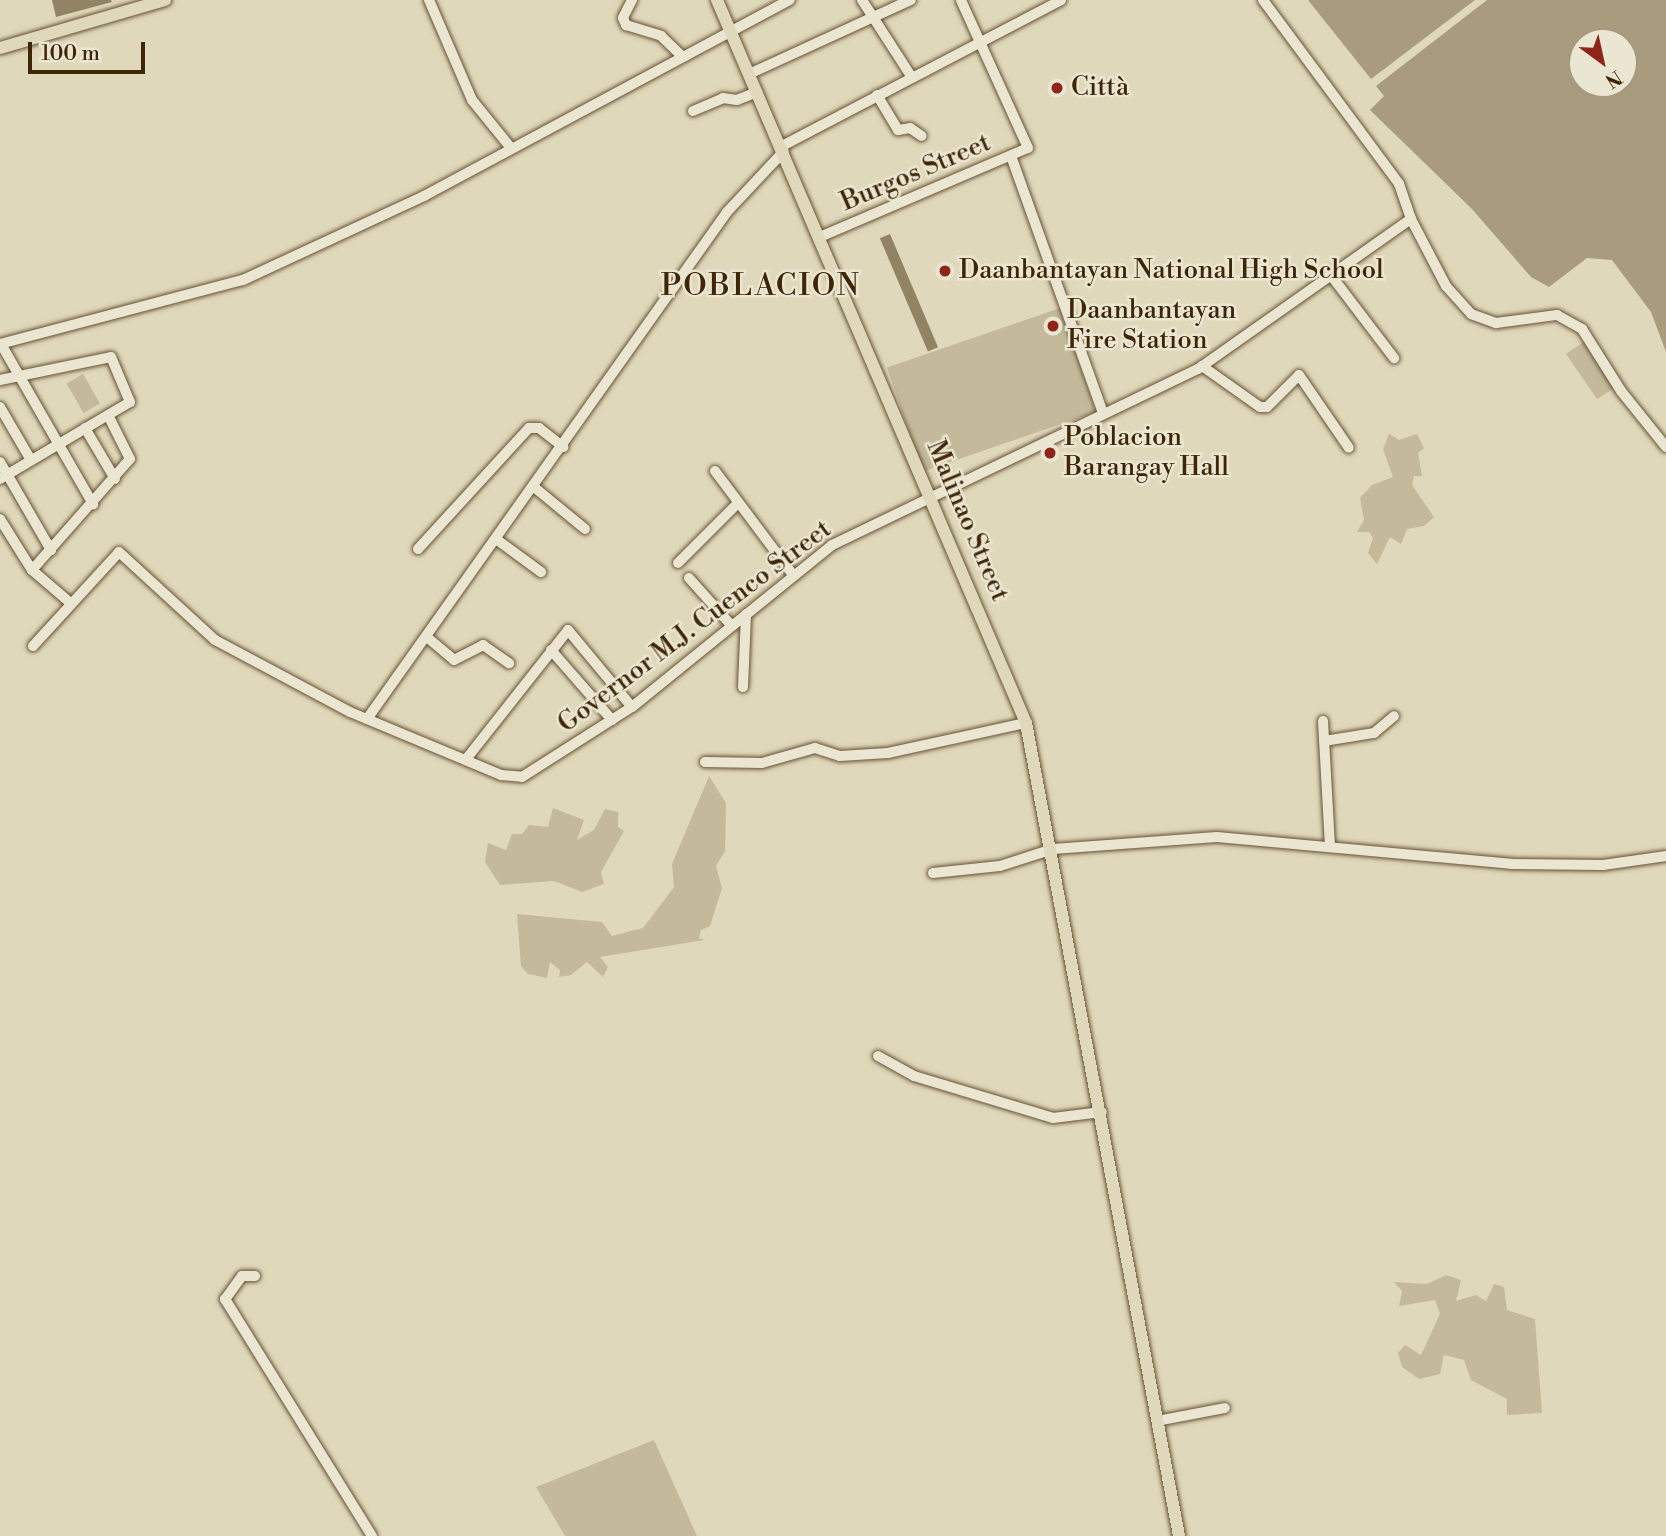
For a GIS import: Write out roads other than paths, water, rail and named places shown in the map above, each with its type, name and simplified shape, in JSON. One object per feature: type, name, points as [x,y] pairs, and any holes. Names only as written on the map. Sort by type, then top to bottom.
[{"type":"main road","points":[[0,48],[165,0]]},
{"type":"main road","name":"Malinao Street","points":[[717,0],[933,495],[1026,723],[1053,849],[1179,1536]]},
{"type":"street","points":[[429,0],[472,100],[510,148]]},
{"type":"street","points":[[632,0],[624,18],[626,25],[661,36],[681,55]]},
{"type":"street","points":[[93,504],[1,344],[243,280],[389,214],[681,55],[790,0]]},
{"type":"street","points":[[862,0],[911,76]]},
{"type":"street","points":[[750,74],[911,0]]},
{"type":"street","points":[[961,0],[980,39]]},
{"type":"street","points":[[368,719],[428,638],[727,212],[783,149],[980,39],[1061,0]]},
{"type":"street","points":[[1263,0],[1399,184],[1411,219],[1453,297],[1480,318],[1496,323],[1542,314],[1570,319],[1587,334],[1621,391],[1666,447]]},
{"type":"street","name":"Burgos Street","points":[[820,237],[1028,148],[980,39]]},
{"type":"street","points":[[693,111],[723,98],[737,100],[757,92]]},
{"type":"street","points":[[877,95],[898,130],[910,128],[922,136]]},
{"type":"street","points":[[1011,156],[1103,413]]},
{"type":"street","name":"Governor M.J. Cuenco Street","points":[[467,758],[516,778],[632,707],[832,545],[1202,366],[1333,278],[1411,219]]},
{"type":"street","points":[[1333,278],[1394,358]]},
{"type":"street","points":[[0,380],[111,357],[130,402],[4,477]]},
{"type":"street","points":[[1202,366],[1260,407],[1266,407],[1299,375],[1349,447]]},
{"type":"street","points":[[0,407],[32,460]]},
{"type":"street","points":[[32,570],[130,459],[108,415]]},
{"type":"street","points":[[85,428],[115,479]]},
{"type":"street","points":[[418,549],[529,428],[539,428],[563,447]]},
{"type":"street","points":[[0,462],[4,477],[51,550]]},
{"type":"street","points":[[715,471],[736,505],[793,575]]},
{"type":"street","points":[[534,487],[585,529]]},
{"type":"street","points":[[678,563],[736,505]]},
{"type":"street","points":[[0,519],[32,570],[68,601]]},
{"type":"street","points":[[496,539],[541,572]]},
{"type":"street","points":[[33,646],[68,601],[119,552],[215,640],[368,719],[467,758],[551,650],[572,631],[632,707]]},
{"type":"street","points":[[689,578],[731,625]]},
{"type":"street","points":[[743,687],[746,614]]},
{"type":"street","points":[[428,638],[454,660],[483,645],[509,663]]},
{"type":"street","points":[[551,650],[611,720]]},
{"type":"street","points":[[1324,741],[1374,733],[1394,716]]},
{"type":"street","points":[[1323,721],[1330,846]]},
{"type":"street","points":[[705,762],[762,763],[815,748],[840,756],[888,753],[1026,723]]},
{"type":"street","points":[[933,873],[1000,866],[1053,849],[1217,837],[1511,864],[1603,865],[1666,856]]},
{"type":"street","points":[[878,1056],[914,1076],[1053,1118],[1102,1112]]},
{"type":"street","points":[[256,1276],[242,1276],[228,1289],[229,1309],[372,1536]]},
{"type":"street","points":[[1157,1421],[1225,1408]]},
{"type":"place","name":"Città","points":[[1057,88]]},
{"type":"place","name":"Daanbantayan National High School","points":[[945,271]]},
{"type":"place","name":"Daanbantayan Fire Station","points":[[1053,326]]},
{"type":"place","name":"Poblacion Barangay Hall","points":[[1050,453]]},
{"type":"district","name":"POBLACION","points":[[761,286]]}]
